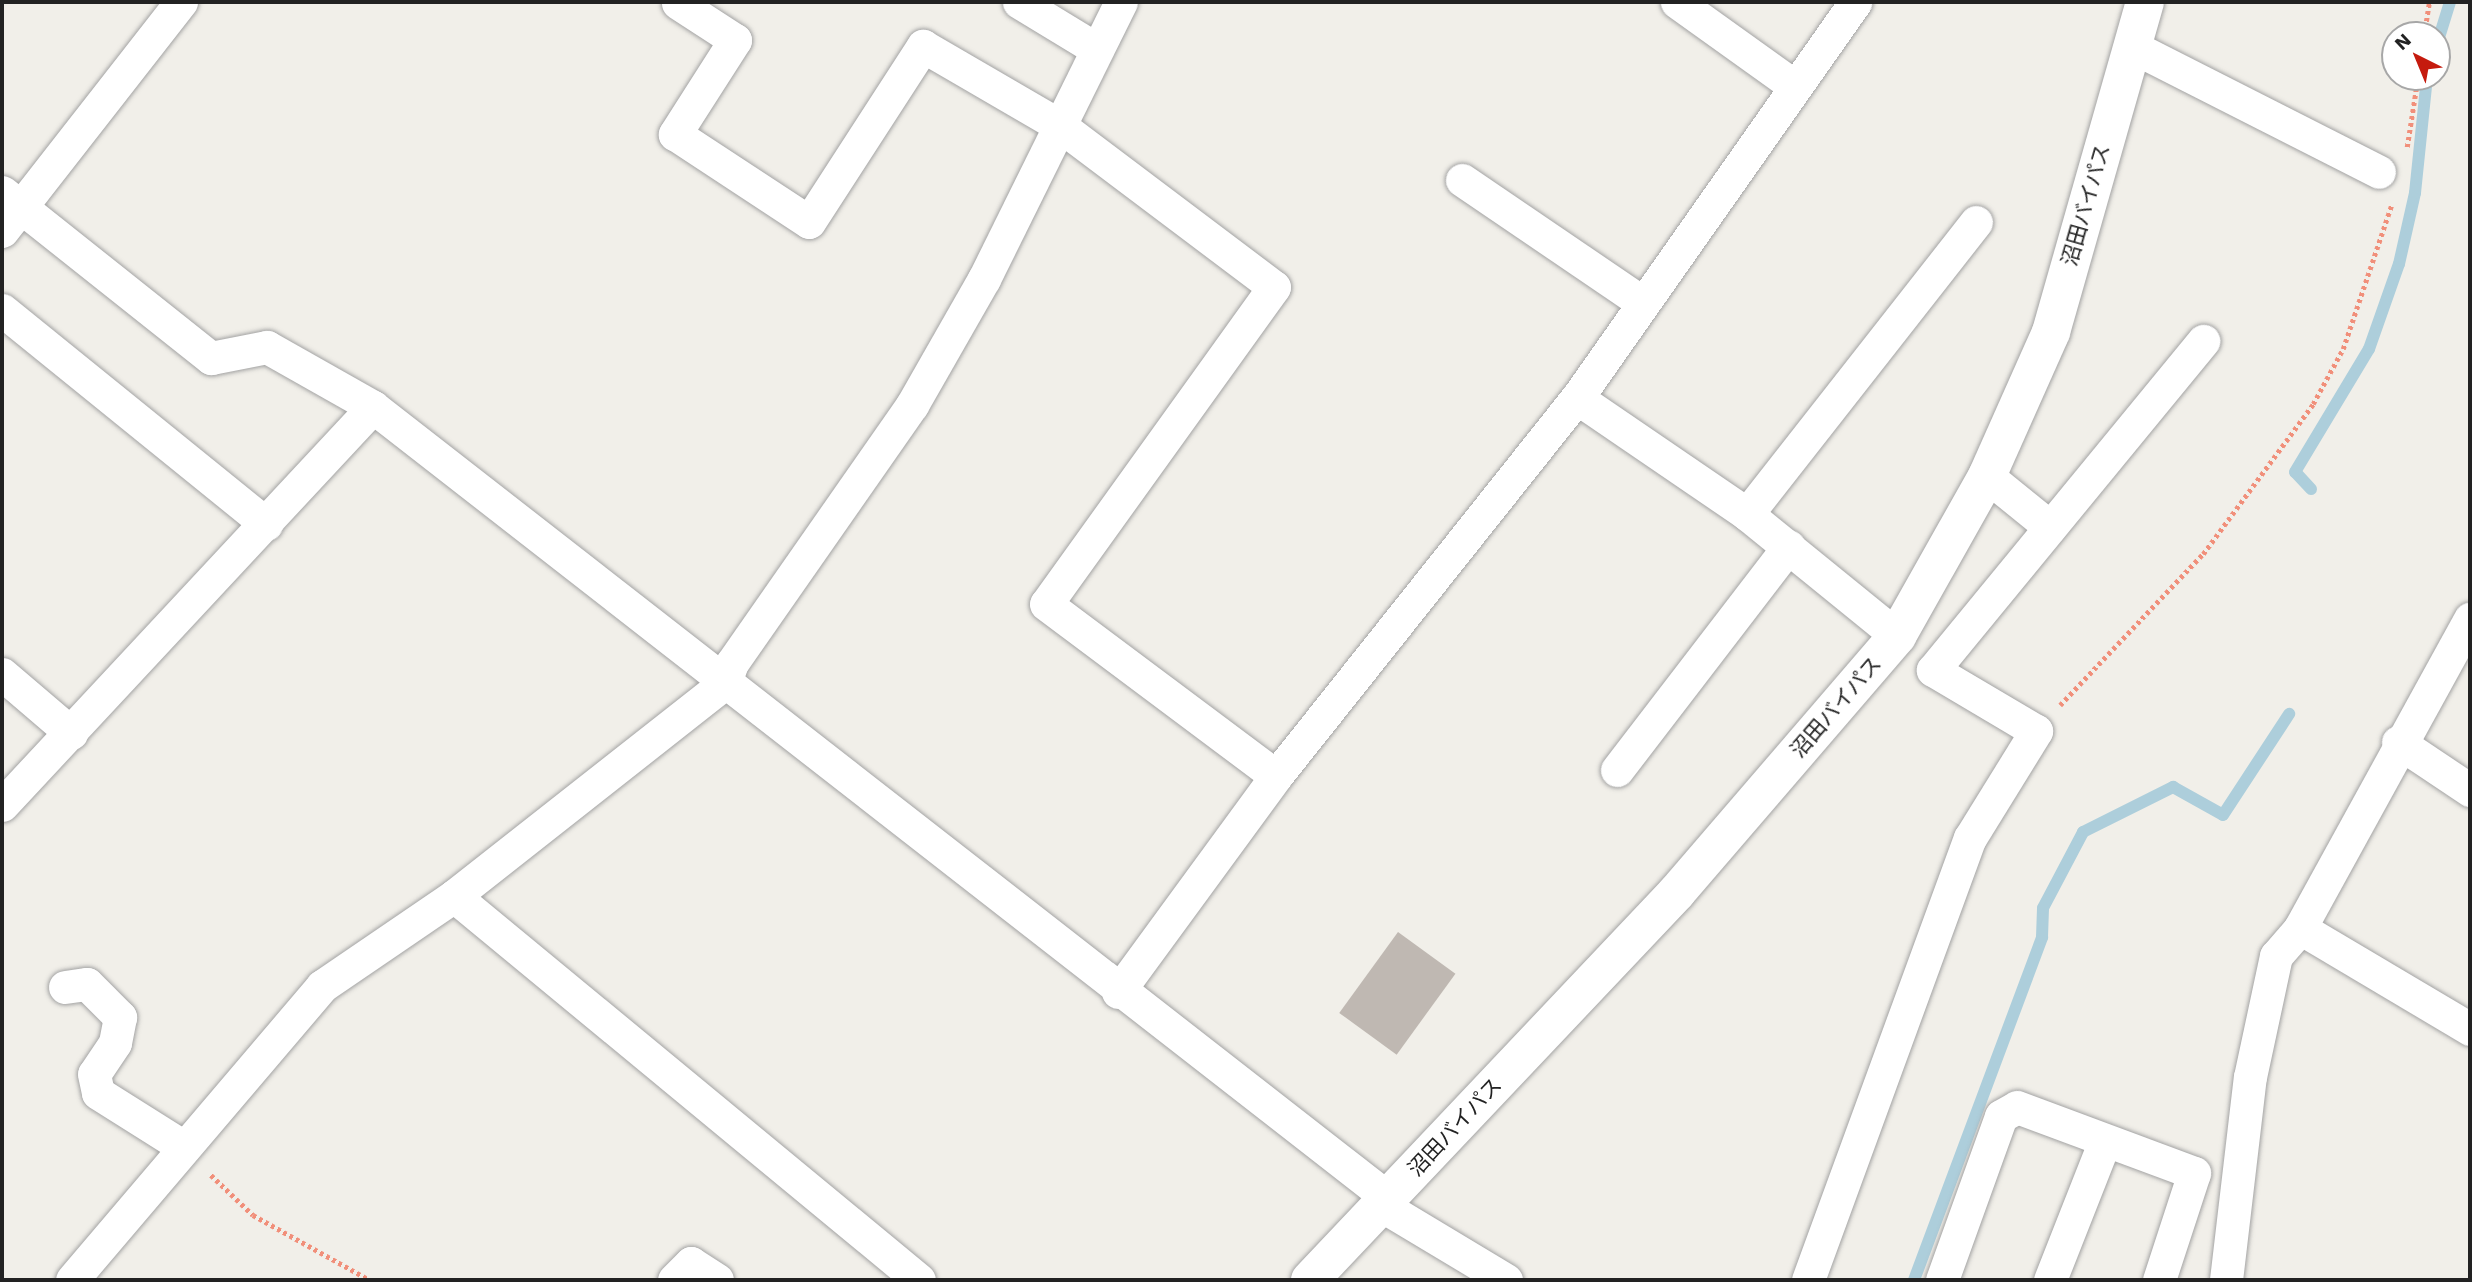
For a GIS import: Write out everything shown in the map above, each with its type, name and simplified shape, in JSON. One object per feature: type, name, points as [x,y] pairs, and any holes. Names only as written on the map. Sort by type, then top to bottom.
[{"type":"street","points":[[181,2],[9,211],[211,358],[267,347],[373,407],[1384,1201],[1506,1280]]},
{"type":"street","points":[[1019,2],[1093,47]]},
{"type":"street","points":[[72,1280],[182,1146],[322,986],[454,896],[725,683],[732,663],[912,405],[1059,125],[1093,47],[1121,2]]},
{"type":"street","points":[[1677,2],[1793,85]]},
{"type":"street","points":[[1118,992],[1276,776],[1577,398],[1793,85],[1855,2]]},
{"type":"street","name":"沼田バイパス","points":[[1310,1280],[1677,892],[1897,636],[1987,476],[2051,331],[2145,2]]},
{"type":"street","points":[[678,3],[735,40],[675,134],[810,222],[923,46],[1059,125],[1274,287],[1046,604],[1276,776]]},
{"type":"street","points":[[2131,46],[2387,182]]},
{"type":"street","points":[[1462,180],[1643,303]]},
{"type":"street","points":[[1747,514],[1976,222]]},
{"type":"street","points":[[2,310],[266,524]]},
{"type":"street","points":[[1808,1280],[1970,838],[2036,731],[1933,670],[2203,341]]},
{"type":"street","points":[[1577,398],[1789,545],[1897,636]]},
{"type":"street","points":[[2,805],[373,407]]},
{"type":"street","points":[[1987,476],[2050,527]]},
{"type":"street","points":[[1616,770],[1789,545]]},
{"type":"street","points":[[2226,1280],[2264,999],[2276,956],[2300,928],[2398,741],[2470,619]]},
{"type":"street","points":[[2,674],[71,733]]},
{"type":"street","points":[[2398,741],[2470,790]]},
{"type":"street","points":[[454,896],[919,1280]]},
{"type":"street","points":[[2300,928],[2470,1029]]},
{"type":"street","points":[[65,987],[87,984],[120,1017],[116,1043],[94,1074],[98,1093],[182,1146]]},
{"type":"street","points":[[1942,1280],[2001,1116],[2017,1107],[2104,1143],[2194,1173],[2159,1280]]},
{"type":"street","points":[[2050,1280],[2104,1143]]},
{"type":"street","points":[[674,1280],[691,1263],[717,1280]]},
{"type":"path","points":[[2426,21],[2429,2]]},
{"type":"path","points":[[2406,153],[2416,91]]},
{"type":"path","points":[[2036,731],[2203,554],[2305,415],[2348,337],[2387,182]]},
{"type":"path","points":[[182,1146],[253,1215],[370,1280]]},
{"type":"building","points":[[1398,932],[1455,974],[1397,1055],[1339,1013]]},
{"type":"waterway","points":[[2444,21],[2450,2]]},
{"type":"waterway","points":[[2311,489],[2295,472],[2369,349],[2399,264],[2415,193],[2426,91]]},
{"type":"waterway","points":[[1914,1280],[2042,937],[2043,908],[2083,832],[2173,787],[2223,815],[2289,714]]}]
